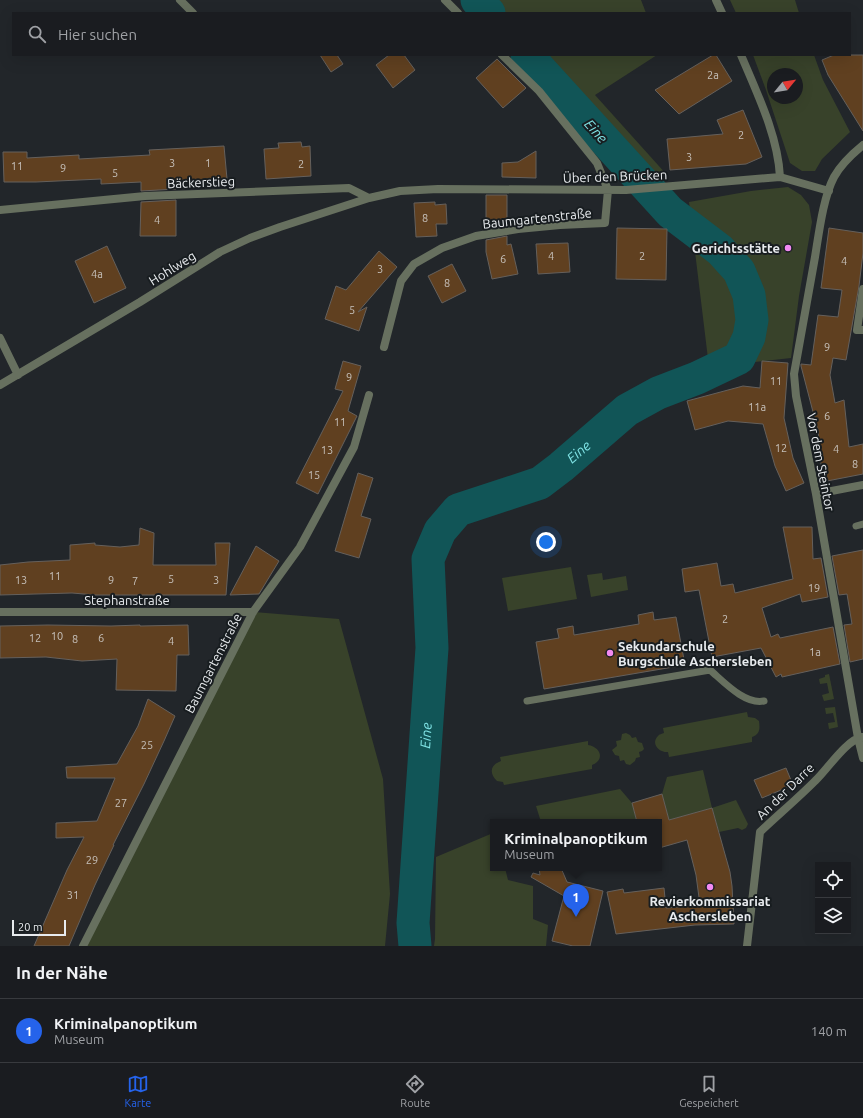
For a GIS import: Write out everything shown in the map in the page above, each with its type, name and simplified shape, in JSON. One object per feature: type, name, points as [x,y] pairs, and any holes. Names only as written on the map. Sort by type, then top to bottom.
[{"type":"street","points":[[180,0],[192,12]]},
{"type":"street","points":[[445,0],[457,12]]},
{"type":"street","points":[[716,0],[722,12]]},
{"type":"street","points":[[503,56],[539,91],[597,163],[608,190]]},
{"type":"street","points":[[741,56],[772,133],[779,161],[780,177]]},
{"type":"street","name":"Vor dem Steintor","points":[[863,145],[853,152],[843,164],[834,177],[829,191],[821,221],[794,374],[796,396],[816,494],[863,758]]},
{"type":"street","name":"Über den Brücken","points":[[369,198],[400,191],[438,189],[626,190],[780,177],[829,191]]},
{"type":"street","name":"Bäckerstieg","points":[[0,210],[145,196],[348,188],[369,198]]},
{"type":"street","name":"Baumgartenstraße","points":[[384,347],[401,281],[414,264],[442,248],[476,236],[518,229],[605,223],[608,190]]},
{"type":"street","name":"Hohlweg","points":[[0,385],[133,306],[220,252],[250,238],[280,227],[369,198]]},
{"type":"street","points":[[863,288],[857,330],[863,330]]},
{"type":"street","points":[[0,338],[18,375]]},
{"type":"street","name":"Baumgartenstraße","points":[[83,946],[253,612],[300,547],[354,447],[369,395]]},
{"type":"street","points":[[816,494],[863,485]]},
{"type":"street","name":"Stephanstraße","points":[[0,612],[253,612]]},
{"type":"street","name":"An der Darre","points":[[747,946],[760,832],[816,781],[838,754],[860,737]]},
{"type":"lane","points":[[527,701],[710,670],[729,687],[746,698],[758,702],[764,701]]},
{"type":"green space","points":[[461,0],[641,0],[646,12],[473,12]]},
{"type":"green space","points":[[730,0],[795,0],[799,12],[736,12]]},
{"type":"green space","points":[[517,56],[655,56],[595,95],[667,175],[625,179],[542,82]]},
{"type":"green space","points":[[753,56],[814,56],[823,80],[850,132],[822,159],[815,171],[802,171],[790,163],[771,104],[803,104],[803,68],[767,68],[767,93]]},
{"type":"green space","points":[[788,187],[801,195],[809,205],[812,222],[799,296],[791,358],[709,367],[689,202],[751,191]]},
{"type":"green space","points":[[571,567],[577,599],[508,611],[502,578]]},
{"type":"green space","points":[[602,573],[603,580],[626,576],[628,590],[591,597],[587,575]]},
{"type":"green space","points":[[253,612],[339,619],[383,779],[390,894],[385,946],[83,946]]},
{"type":"green space","points":[[829,674],[834,699],[824,701],[822,695],[829,693],[827,683],[820,684],[819,679]]},
{"type":"green space","points":[[835,707],[838,727],[829,729],[828,723],[835,722],[833,713],[826,714],[825,708]]},
{"type":"green space","points":[[747,712],[748,717],[755,718],[759,721],[759,731],[752,737],[752,742],[669,757],[668,752],[662,751],[656,745],[656,739],[659,735],[664,733],[663,728]]},
{"type":"green space","points":[[626,733],[632,738],[636,737],[638,742],[642,743],[644,749],[639,752],[640,757],[636,758],[630,765],[626,764],[624,760],[620,761],[619,756],[615,755],[612,750],[617,746],[616,741],[621,740],[622,734]]},
{"type":"green space","points":[[588,741],[588,745],[596,748],[600,754],[599,760],[592,765],[592,769],[504,785],[503,782],[497,781],[494,778],[492,770],[497,763],[501,761],[500,757]]},
{"type":"green space","points":[[703,770],[712,808],[669,820],[662,794],[667,777]]},
{"type":"green space","points":[[620,789],[632,803],[636,819],[540,819],[536,806]]},
{"type":"green space","points":[[736,800],[748,824],[746,828],[742,830],[738,828],[719,832],[712,808]]},
{"type":"green space","points":[[490,834],[490,871],[506,871],[508,880],[533,886],[533,919],[548,925],[546,946],[434,946],[436,857]]},
{"type":"building","points":[[863,55],[863,131],[828,75],[822,60],[832,56]]},
{"type":"building","points":[[321,56],[338,56],[343,64],[331,72]]},
{"type":"building","points":[[388,56],[405,56],[415,70],[393,88],[376,65]]},
{"type":"building","points":[[711,56],[717,56],[732,81],[679,114],[655,90]]},
{"type":"building","points":[[497,59],[526,88],[503,108],[476,78]]},
{"type":"building","points":[[743,110],[762,157],[746,164],[670,170],[667,139],[723,134],[717,120]]},
{"type":"building","points":[[301,142],[302,147],[310,146],[311,176],[266,179],[264,149],[279,148],[278,143]]},
{"type":"building","points":[[224,146],[227,179],[176,182],[176,189],[141,191],[141,182],[101,184],[101,179],[4,182],[3,152],[27,152],[27,158],[79,155],[79,159],[150,155],[149,150]]},
{"type":"building","points":[[536,151],[536,178],[502,177],[502,163],[518,162]]},
{"type":"building","points":[[486,195],[507,195],[507,225],[486,229]]},
{"type":"building","points":[[176,200],[176,236],[140,236],[141,202]]},
{"type":"building","points":[[435,202],[435,205],[446,204],[447,224],[436,224],[437,236],[416,237],[414,203]]},
{"type":"building","points":[[617,228],[667,229],[666,280],[616,279]]},
{"type":"building","points":[[829,228],[863,233],[863,253],[859,286],[846,360],[833,358],[830,375],[835,403],[844,400],[849,447],[863,444],[863,474],[827,481],[826,474],[822,475],[818,431],[801,364],[811,365],[818,315],[838,317],[842,290],[821,288]]},
{"type":"building","points":[[507,236],[507,245],[511,244],[518,274],[492,279],[486,252],[486,240]]},
{"type":"building","points":[[568,243],[570,272],[538,274],[536,244]]},
{"type":"building","points":[[107,246],[126,288],[94,303],[75,261]]},
{"type":"building","points":[[379,251],[397,267],[358,312],[367,307],[359,331],[325,319],[336,286],[346,290]]},
{"type":"building","points":[[452,264],[466,291],[442,303],[428,276]]},
{"type":"building","points":[[343,361],[361,366],[348,411],[357,416],[318,494],[296,483],[343,391],[335,389]]},
{"type":"building","points":[[762,361],[788,363],[784,418],[793,458],[804,483],[786,491],[775,466],[763,424],[728,421],[695,430],[687,401],[743,386],[760,388]]},
{"type":"building","points":[[358,473],[373,478],[361,516],[371,519],[359,558],[335,551]]},
{"type":"building","points":[[783,527],[812,527],[813,559],[821,558],[828,597],[802,602],[800,594],[762,608],[771,637],[778,634],[780,638],[833,627],[840,664],[782,677],[781,674],[776,677],[761,648],[712,657],[699,590],[685,592],[682,569],[717,563],[721,586],[733,584],[735,593],[793,579]]},
{"type":"building","points":[[140,528],[154,533],[153,565],[216,565],[215,543],[230,543],[226,595],[96,595],[72,593],[0,595],[0,565],[70,560],[70,545],[95,543],[95,545],[120,547],[139,545]]},
{"type":"building","points":[[256,546],[279,561],[259,594],[230,595]]},
{"type":"building","points":[[863,550],[863,659],[850,662],[844,625],[852,624],[847,594],[839,595],[832,556]]},
{"type":"building","name":"Sekundarschule Burgschule Aschersleben","points":[[653,612],[654,620],[676,617],[685,665],[544,689],[536,642],[559,638],[557,629],[573,626],[574,635],[639,624],[638,615]]},
{"type":"building","points":[[188,625],[189,655],[177,655],[176,691],[116,690],[117,659],[82,661],[46,657],[0,658],[0,626]]},
{"type":"building","points":[[148,699],[175,716],[164,741],[113,845],[69,946],[34,946],[67,870],[84,837],[56,838],[56,823],[97,821],[115,778],[67,778],[66,767],[117,764],[138,726]]},
{"type":"building","points":[[786,768],[793,785],[762,798],[754,780]]},
{"type":"building","points":[[662,794],[669,820],[712,808],[730,872],[734,924],[695,925],[616,934],[607,892],[623,889],[624,893],[664,888],[666,908],[700,905],[696,875],[687,840],[662,847],[662,819],[636,819],[632,803]]},
{"type":"building","points":[[539,871],[562,871],[567,882],[603,891],[590,946],[573,946],[552,941],[564,896],[531,877],[533,873],[540,875]]},
{"type":"waterway","name":"Eine","points":[[477,0],[488,12]]},
{"type":"waterway","name":"Eine","points":[[415,946],[413,923],[432,648],[428,559],[440,531],[458,510],[540,483],[561,467],[627,410],[658,393],[697,378],[739,358],[749,337],[752,320],[749,295],[739,271],[720,250],[670,212],[528,56]]},
{"type":"place","name":"Gerichtsstätte","points":[[788,248]]},
{"type":"place","name":"Sekundarschule Burgschule Aschersleben","points":[[610,653]]},
{"type":"place","name":"Revierkommissariat Aschersleben","points":[[710,887]]},
{"type":"place","name":"Kriminalpanoptikum","points":[[576,917]]}]
